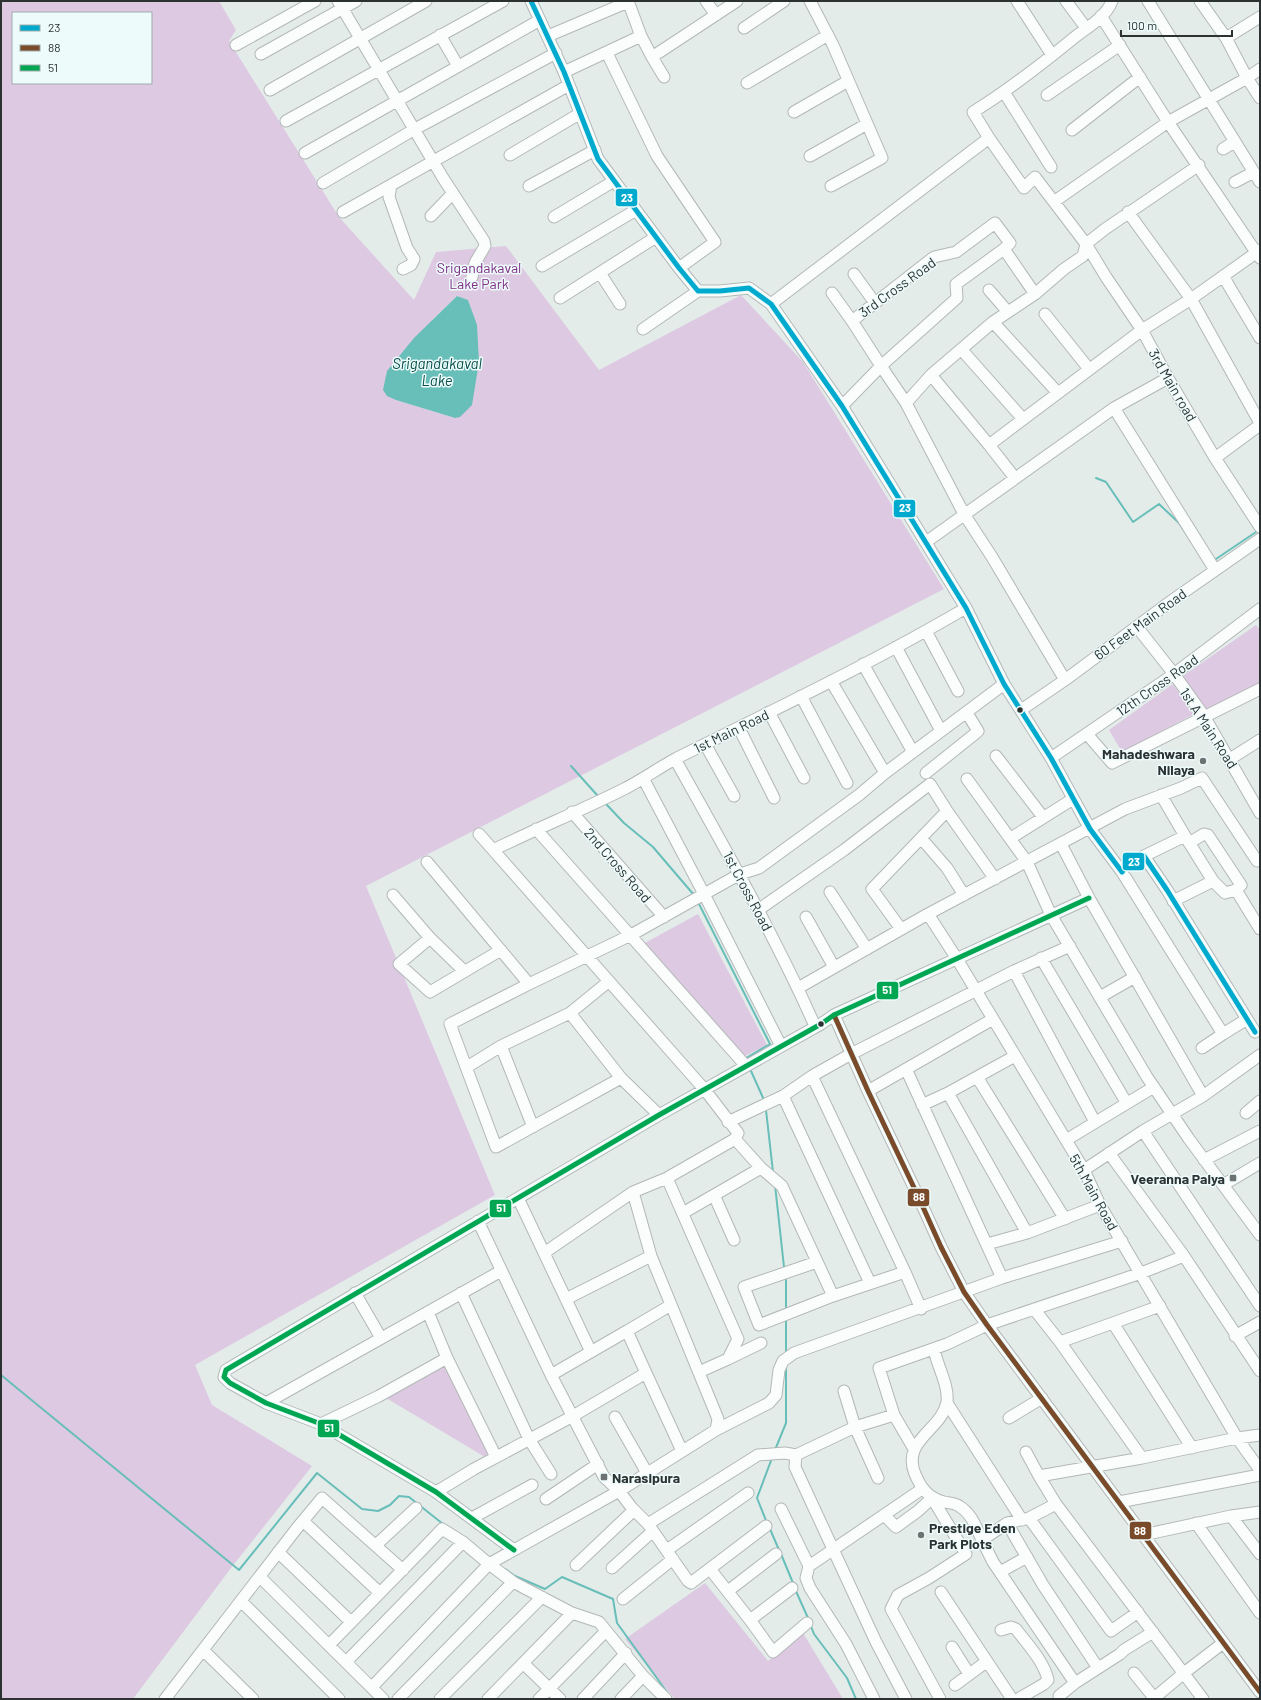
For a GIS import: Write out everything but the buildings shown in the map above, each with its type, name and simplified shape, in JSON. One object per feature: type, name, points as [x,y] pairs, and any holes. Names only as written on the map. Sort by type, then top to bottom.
[{"type":"street","points":[[236,45],[315,1]]},
{"type":"street","points":[[261,54],[340,5],[356,1]]},
{"type":"street","points":[[270,90],[426,1]]},
{"type":"street","points":[[286,121],[379,68],[503,1]]},
{"type":"street","points":[[531,1],[556,53],[598,159],[679,268],[698,291]]},
{"type":"street","points":[[548,36],[628,1],[641,36],[664,77]]},
{"type":"street","points":[[706,1],[716,15]]},
{"type":"street","points":[[652,57],[737,1]]},
{"type":"street","points":[[744,28],[784,1]]},
{"type":"street","points":[[810,1],[828,35],[882,158],[831,186]]},
{"type":"street","points":[[1017,1],[1052,55]]},
{"type":"street","points":[[1066,1],[1086,28]]},
{"type":"street","points":[[771,304],[989,138],[972,112],[1004,92],[1052,55],[1101,16],[1110,7],[1112,1]]},
{"type":"street","points":[[1148,1],[1257,177],[1235,182]]},
{"type":"street","points":[[1205,3],[1226,38],[1247,78],[1260,98]]},
{"type":"street","points":[[340,5],[453,193],[484,241],[485,246],[476,263],[472,277]]},
{"type":"street","points":[[989,445],[1142,330],[1259,253],[1168,122],[1101,16]]},
{"type":"street","points":[[1226,38],[1260,17]]},
{"type":"street","points":[[305,153],[540,20]]},
{"type":"street","points":[[440,35],[458,66]]},
{"type":"street","points":[[747,83],[828,35]]},
{"type":"street","points":[[564,72],[641,36]]},
{"type":"street","points":[[1047,96],[1120,45]]},
{"type":"street","points":[[323,183],[415,129],[556,53]]},
{"type":"street","points":[[607,53],[657,156],[715,242],[679,268]]},
{"type":"street","points":[[1055,201],[1168,122],[1247,78],[1260,69]]},
{"type":"street","points":[[1072,130],[1140,77]]},
{"type":"street","points":[[794,112],[848,80]]},
{"type":"street","points":[[343,212],[569,85]]},
{"type":"street","points":[[1004,92],[1051,167]]},
{"type":"street","points":[[510,155],[579,114]]},
{"type":"street","points":[[810,156],[867,124]]},
{"type":"street","name":"3rd Main road","points":[[989,138],[1024,188],[1035,177],[1055,201],[1086,244],[1106,277],[1142,330],[1215,458],[1259,526]]},
{"type":"street","points":[[1223,149],[1234,142]]},
{"type":"street","points":[[529,186],[595,150]]},
{"type":"street","points":[[906,403],[931,375],[993,322],[1035,294],[1064,269],[1083,256],[1086,244],[1128,212],[1199,165]]},
{"type":"street","points":[[554,217],[614,181]]},
{"type":"street","points":[[391,185],[389,197],[407,248],[414,259],[411,265],[403,269]]},
{"type":"street","points":[[431,216],[453,193]]},
{"type":"street","points":[[542,266],[636,210]]},
{"type":"street","points":[[1128,212],[1191,299],[1260,424],[1215,458]]},
{"type":"street","name":"3rd Cross Road","points":[[1004,249],[1010,243],[995,223],[956,252],[934,257],[852,320],[906,403],[964,514],[1035,628],[1065,680]]},
{"type":"street","points":[[560,298],[656,237]]},
{"type":"street","points":[[842,406],[881,366],[957,298],[956,284],[1004,249],[1035,294]]},
{"type":"street","points":[[600,273],[620,304]]},
{"type":"street","points":[[854,274],[875,303]]},
{"type":"street","points":[[1222,276],[1260,338]]},
{"type":"street","points":[[643,329],[698,291],[720,291],[749,288],[771,304],[842,406],[966,608],[1004,684],[1051,758],[1090,829],[1122,872],[1223,1034]]},
{"type":"street","points":[[989,290],[1008,312]]},
{"type":"street","points":[[832,292],[852,320]]},
{"type":"street","points":[[1045,314],[1089,369]]},
{"type":"street","points":[[993,322],[1058,393]]},
{"type":"street","points":[[961,349],[1023,420]]},
{"type":"street","points":[[931,375],[1015,478]]},
{"type":"street","points":[[926,542],[1114,408],[1168,378]]},
{"type":"street","points":[[1114,408],[1212,565]]},
{"type":"street","name":"60 Feet Main Road","points":[[1021,710],[1065,680],[1137,627],[1212,565],[1260,539]]},
{"type":"street","name":"1st Main Road","points":[[493,850],[622,790],[674,759],[831,681],[926,631],[966,608]]},
{"type":"street","name":"12th Cross Road","points":[[1051,758],[1174,674],[1258,614]]},
{"type":"street","name":"1st A Main Road","points":[[1137,627],[1174,674],[1204,716],[1260,813]]},
{"type":"street","points":[[926,631],[958,691]]},
{"type":"street","points":[[896,647],[941,731]]},
{"type":"street","points":[[863,664],[913,752]]},
{"type":"street","points":[[831,681],[885,773]]},
{"type":"street","points":[[622,1078],[496,1147],[450,1024],[631,935],[740,874],[759,868],[859,795],[885,773],[1004,684]]},
{"type":"street","points":[[1087,734],[1112,763],[1260,689]]},
{"type":"street","points":[[801,696],[848,783]]},
{"type":"street","points":[[770,712],[804,778]]},
{"type":"street","points":[[926,773],[978,731],[967,713]]},
{"type":"street","points":[[739,728],[774,798]]},
{"type":"street","points":[[1230,759],[1260,740]]},
{"type":"street","points":[[706,744],[734,796]]},
{"type":"street","points":[[996,756],[1043,818]]},
{"type":"street","name":"1st Cross Road","points":[[674,759],[740,874],[798,988],[815,1026]]},
{"type":"street","points":[[642,778],[704,894],[782,1046]]},
{"type":"street","points":[[798,988],[928,914],[1125,809],[1181,788],[1202,778],[1257,861]]},
{"type":"street","points":[[967,779],[1027,862],[1051,915],[1172,1115],[1260,1235]]},
{"type":"street","points":[[758,910],[844,850],[930,784],[947,811],[995,879]]},
{"type":"street","points":[[1122,872],[1126,866],[1144,856],[1187,840],[1204,834],[1208,835],[1241,885],[1236,890],[1225,893],[1213,881],[1187,840],[1161,795]]},
{"type":"street","points":[[1011,838],[1073,799]]},
{"type":"street","points":[[901,929],[872,889],[947,811]]},
{"type":"street","name":"2nd Cross Road","points":[[572,812],[664,917]]},
{"type":"street","points":[[536,829],[746,1066]]},
{"type":"street","points":[[479,834],[588,956],[608,982],[705,1090],[728,1122],[738,1133],[735,1139],[667,1178],[633,1192],[544,1253]]},
{"type":"street","points":[[921,838],[947,868],[964,895]]},
{"type":"street","points":[[1061,844],[1089,898],[1203,1096]]},
{"type":"street","points":[[1144,856],[1255,1032]]},
{"type":"street","points":[[427,862],[529,984]]},
{"type":"street","points":[[1173,901],[1213,881]]},
{"type":"street","points":[[1236,890],[1260,928]]},
{"type":"street","points":[[830,892],[867,949]]},
{"type":"street","points":[[393,894],[430,938],[464,971]]},
{"type":"street","points":[[513,1551],[472,1518],[436,1492],[321,1424],[266,1403],[230,1383],[224,1376],[226,1370],[659,1115],[815,1026],[822,1024],[834,1015],[1089,898]]},
{"type":"street","name":"5th Main Road","points":[[928,914],[957,958],[1084,1170],[1100,1205],[1237,1438],[1260,1470]]},
{"type":"street","points":[[806,917],[834,967]]},
{"type":"street","points":[[430,938],[399,964],[430,992],[501,950]]},
{"type":"street","points":[[728,1122],[782,1096],[812,1076],[851,1054],[1014,971],[1070,946]]},
{"type":"street","points":[[1042,958],[1126,1102]]},
{"type":"street","points":[[1014,971],[1095,1122]]},
{"type":"street","points":[[1100,997],[1135,977]]},
{"type":"street","points":[[466,1067],[501,1046],[570,1014],[608,982]]},
{"type":"street","points":[[570,1014],[622,1078],[659,1115]]},
{"type":"street","points":[[834,1015],[941,1247],[964,1292],[1223,1643],[1259,1689]]},
{"type":"street","points":[[868,1091],[993,1019]]},
{"type":"street","points":[[1202,1048],[1247,1019]]},
{"type":"street","points":[[501,1046],[533,1127]]},
{"type":"street","points":[[922,1105],[948,1093],[1015,1056]]},
{"type":"street","points":[[1084,1170],[1143,1131],[1203,1096],[1259,1057]]},
{"type":"street","points":[[906,1069],[1002,1278]]},
{"type":"street","points":[[812,1076],[921,1308]]},
{"type":"street","points":[[977,1077],[1065,1219]]},
{"type":"street","points":[[1066,1140],[1154,1086]]},
{"type":"street","points":[[948,1093],[1027,1233]]},
{"type":"street","points":[[782,1096],[870,1283]]},
{"type":"street","points":[[1246,1113],[1260,1101]]},
{"type":"street","points":[[1143,1131],[1260,1306]]},
{"type":"street","points":[[1204,1160],[1260,1131]]},
{"type":"street","points":[[735,1139],[761,1168],[782,1186],[833,1296]]},
{"type":"street","points":[[1110,1153],[1184,1256],[1235,1336],[1260,1371]]},
{"type":"street","points":[[1223,1185],[1260,1163]]},
{"type":"street","points":[[683,1213],[761,1168]]},
{"type":"street","points":[[667,1178],[738,1339],[728,1359]]},
{"type":"street","points":[[633,1192],[651,1256],[718,1419],[716,1430]]},
{"type":"street","points":[[714,1195],[734,1240]]},
{"type":"street","points":[[518,1198],[591,1352]]},
{"type":"street","points":[[987,1244],[1027,1233],[1100,1205]]},
{"type":"street","points":[[478,1221],[551,1375],[604,1477],[620,1491],[650,1528],[688,1581],[691,1583],[766,1526]]},
{"type":"street","points":[[372,1688],[489,1564],[620,1491],[716,1430],[769,1403],[776,1395],[779,1370],[783,1361],[794,1352],[1002,1278],[1122,1241]]},
{"type":"street","points":[[566,1299],[651,1256]]},
{"type":"street","points":[[914,1449],[894,1415],[879,1368],[934,1349],[987,1325],[1141,1273],[1184,1256]]},
{"type":"street","points":[[817,1262],[744,1287],[759,1325],[833,1296],[905,1272]]},
{"type":"street","points":[[266,1403],[501,1271]]},
{"type":"street","points":[[355,1293],[381,1338]]},
{"type":"street","points":[[461,1293],[529,1439],[551,1474]]},
{"type":"street","points":[[551,1375],[670,1305]]},
{"type":"street","points":[[1060,1342],[1160,1306]]},
{"type":"street","points":[[1034,1309],[1060,1342],[1142,1458]]},
{"type":"street","points":[[428,1312],[447,1358],[496,1457]]},
{"type":"street","points":[[1235,1336],[1260,1322]]},
{"type":"street","points":[[1113,1323],[1192,1448]]},
{"type":"street","points":[[627,1331],[682,1451]]},
{"type":"street","points":[[699,1372],[761,1343]]},
{"type":"street","points":[[934,1349],[936,1362],[945,1387],[947,1403],[1026,1519],[1111,1631],[1138,1612]]},
{"type":"street","points":[[321,1424],[379,1396],[447,1358]]},
{"type":"street","points":[[436,1492],[496,1457],[573,1416],[646,1373]]},
{"type":"street","points":[[844,1391],[855,1427],[878,1478]]},
{"type":"street","points":[[1009,1418],[1042,1398]]},
{"type":"street","points":[[940,1699],[891,1609],[898,1595],[929,1578],[966,1554],[932,1498],[922,1488],[914,1472],[912,1460],[914,1449],[940,1417],[947,1403]]},
{"type":"street","points":[[612,1568],[650,1528],[758,1455],[784,1452],[796,1455],[855,1427],[894,1415]]},
{"type":"street","points":[[615,1417],[647,1473]]},
{"type":"street","points":[[1039,1476],[1142,1458],[1237,1438],[1260,1435]]},
{"type":"street","points":[[1026,1452],[1056,1504],[1203,1699]]},
{"type":"street","points":[[796,1455],[795,1467],[832,1550],[876,1642],[906,1699]]},
{"type":"street","points":[[546,1499],[598,1464]]},
{"type":"street","points":[[1119,1502],[1260,1475]]},
{"type":"street","points":[[472,1518],[532,1485]]},
{"type":"street","points":[[809,1566],[922,1488]]},
{"type":"street","points":[[623,1599],[670,1555],[748,1493]]},
{"type":"street","points":[[165,1699],[278,1552],[322,1498],[403,1570]]},
{"type":"street","points":[[884,1515],[896,1527],[932,1498]]},
{"type":"street","points":[[932,1498],[957,1504],[968,1512],[1000,1572],[1075,1683]]},
{"type":"street","points":[[982,1540],[1007,1523],[1026,1519],[1056,1504]]},
{"type":"street","points":[[376,1545],[416,1508]]},
{"type":"street","points":[[781,1509],[809,1566],[806,1578],[810,1588],[846,1644],[874,1699]]},
{"type":"street","points":[[576,1565],[634,1510]]},
{"type":"street","points":[[1143,1535],[1231,1516],[1260,1512]]},
{"type":"street","points":[[1231,1516],[1260,1554]]},
{"type":"street","points":[[303,1521],[380,1593]]},
{"type":"street","points":[[1007,1523],[1044,1585],[1098,1668]]},
{"type":"street","points":[[1196,1523],[1260,1613]]},
{"type":"street","points":[[328,1645],[442,1529],[463,1542],[513,1582],[572,1613],[594,1619],[599,1622],[664,1698]]},
{"type":"street","points":[[346,1662],[463,1542]]},
{"type":"street","points":[[278,1552],[351,1622]]},
{"type":"street","points":[[728,1591],[776,1554]]},
{"type":"street","points":[[1000,1572],[1027,1557]]},
{"type":"street","points":[[710,1569],[773,1652],[807,1623]]},
{"type":"street","points":[[260,1577],[383,1699]]},
{"type":"street","points":[[398,1699],[513,1582]]},
{"type":"street","points":[[750,1620],[792,1588]]},
{"type":"street","points":[[941,1592],[986,1662],[1012,1699]]},
{"type":"street","points":[[440,1699],[542,1597]]},
{"type":"street","points":[[241,1601],[339,1699]]},
{"type":"street","points":[[488,1699],[572,1613]]},
{"type":"street","points":[[1001,1630],[1011,1627],[1016,1629],[1047,1675],[1048,1680],[1044,1684],[1018,1699]]},
{"type":"street","points":[[539,1699],[606,1631]]},
{"type":"street","points":[[1059,1696],[1075,1683],[1153,1632]]},
{"type":"street","points":[[1134,1673],[1154,1699],[1184,1673],[1223,1643]]},
{"type":"street","points":[[952,1647],[969,1674]]},
{"type":"street","points":[[203,1650],[254,1699]]},
{"type":"street","points":[[582,1699],[626,1653]]},
{"type":"street","points":[[955,1685],[986,1662]]},
{"type":"street","points":[[523,1664],[560,1699]]},
{"type":"street","points":[[621,1699],[644,1676]]},
{"type":"green space","name":"Srigandakaval Lake Park","points":[[1,1],[219,1],[236,30],[229,41],[339,217],[414,300],[436,252],[506,246],[599,370],[741,295],[803,362],[944,589],[366,886],[495,1195],[195,1365],[212,1405],[312,1466],[231,1568],[133,1699],[1,1699]],"holes":[[[457,296],[468,300],[472,312],[455,418],[396,400],[433,319]]]},
{"type":"green space","points":[[1256,625],[1260,630],[1260,685],[1205,711],[1183,676]]},
{"type":"green space","points":[[1173,684],[1194,714],[1122,752],[1109,730]]},
{"type":"green space","points":[[698,914],[767,1045],[743,1057],[643,944]]},
{"type":"green space","points":[[444,1366],[490,1454],[485,1457],[386,1398]]},
{"type":"green space","points":[[705,1583],[768,1661],[803,1633],[843,1699],[675,1699],[625,1639]]},
{"type":"water","name":"Srigandakaval Lake","points":[[457,296],[468,300],[477,325],[479,362],[472,405],[460,417],[455,418],[387,396],[383,390],[387,371],[414,338]]},
{"type":"waterway","points":[[1096,478],[1106,482],[1133,522],[1159,504],[1179,523],[1187,535]]},
{"type":"waterway","points":[[1213,561],[1259,530]]},
{"type":"waterway","points":[[571,766],[597,795]]},
{"type":"waterway","points":[[606,804],[624,823],[653,847],[694,895]]},
{"type":"waterway","points":[[699,904],[770,1044],[746,1058]]},
{"type":"waterway","points":[[751,1071],[764,1100]]},
{"type":"waterway","points":[[766,1110],[773,1172]]},
{"type":"waterway","points":[[775,1185],[784,1267]]},
{"type":"waterway","points":[[786,1280],[786,1308]]},
{"type":"waterway","points":[[786,1321],[786,1351]]},
{"type":"waterway","points":[[775,1450],[786,1423],[786,1367]]},
{"type":"waterway","points":[[1,1375],[239,1570],[317,1473],[362,1509],[378,1511],[390,1505],[399,1496],[409,1497],[443,1524]]},
{"type":"waterway","points":[[767,1523],[757,1498],[772,1458]]},
{"type":"waterway","points":[[770,1529],[779,1550]]},
{"type":"waterway","points":[[781,1554],[793,1583]]},
{"type":"waterway","points":[[505,1569],[515,1576],[545,1589],[562,1577],[613,1599],[617,1623],[672,1699]]},
{"type":"waterway","points":[[795,1589],[808,1618]]},
{"type":"waterway","points":[[810,1624],[814,1634],[847,1678],[856,1699]]},
{"type":"transit line","name":"23","points":[[531,1],[564,72],[598,159],[679,268],[698,291],[720,291],[749,288],[771,304],[842,406],[966,608],[1004,684],[1051,758],[1090,829],[1122,872],[1126,866],[1144,856],[1167,890],[1255,1032]]},
{"type":"transit line","name":"51","points":[[514,1550],[436,1492],[321,1424],[266,1403],[230,1383],[224,1377],[226,1370],[659,1115],[821,1024],[834,1015],[1089,898]]},
{"type":"transit line","name":"88","points":[[834,1015],[941,1247],[964,1292],[1260,1692]]},
{"type":"place","name":"Mahadeshwara Nilaya","points":[[1203,761]]},
{"type":"place","name":"Veeranna Palya","points":[[1233,1178]]},
{"type":"place","name":"Narasipura","points":[[604,1477]]},
{"type":"place","name":"Prestige Eden Park Plots","points":[[921,1535]]}]
